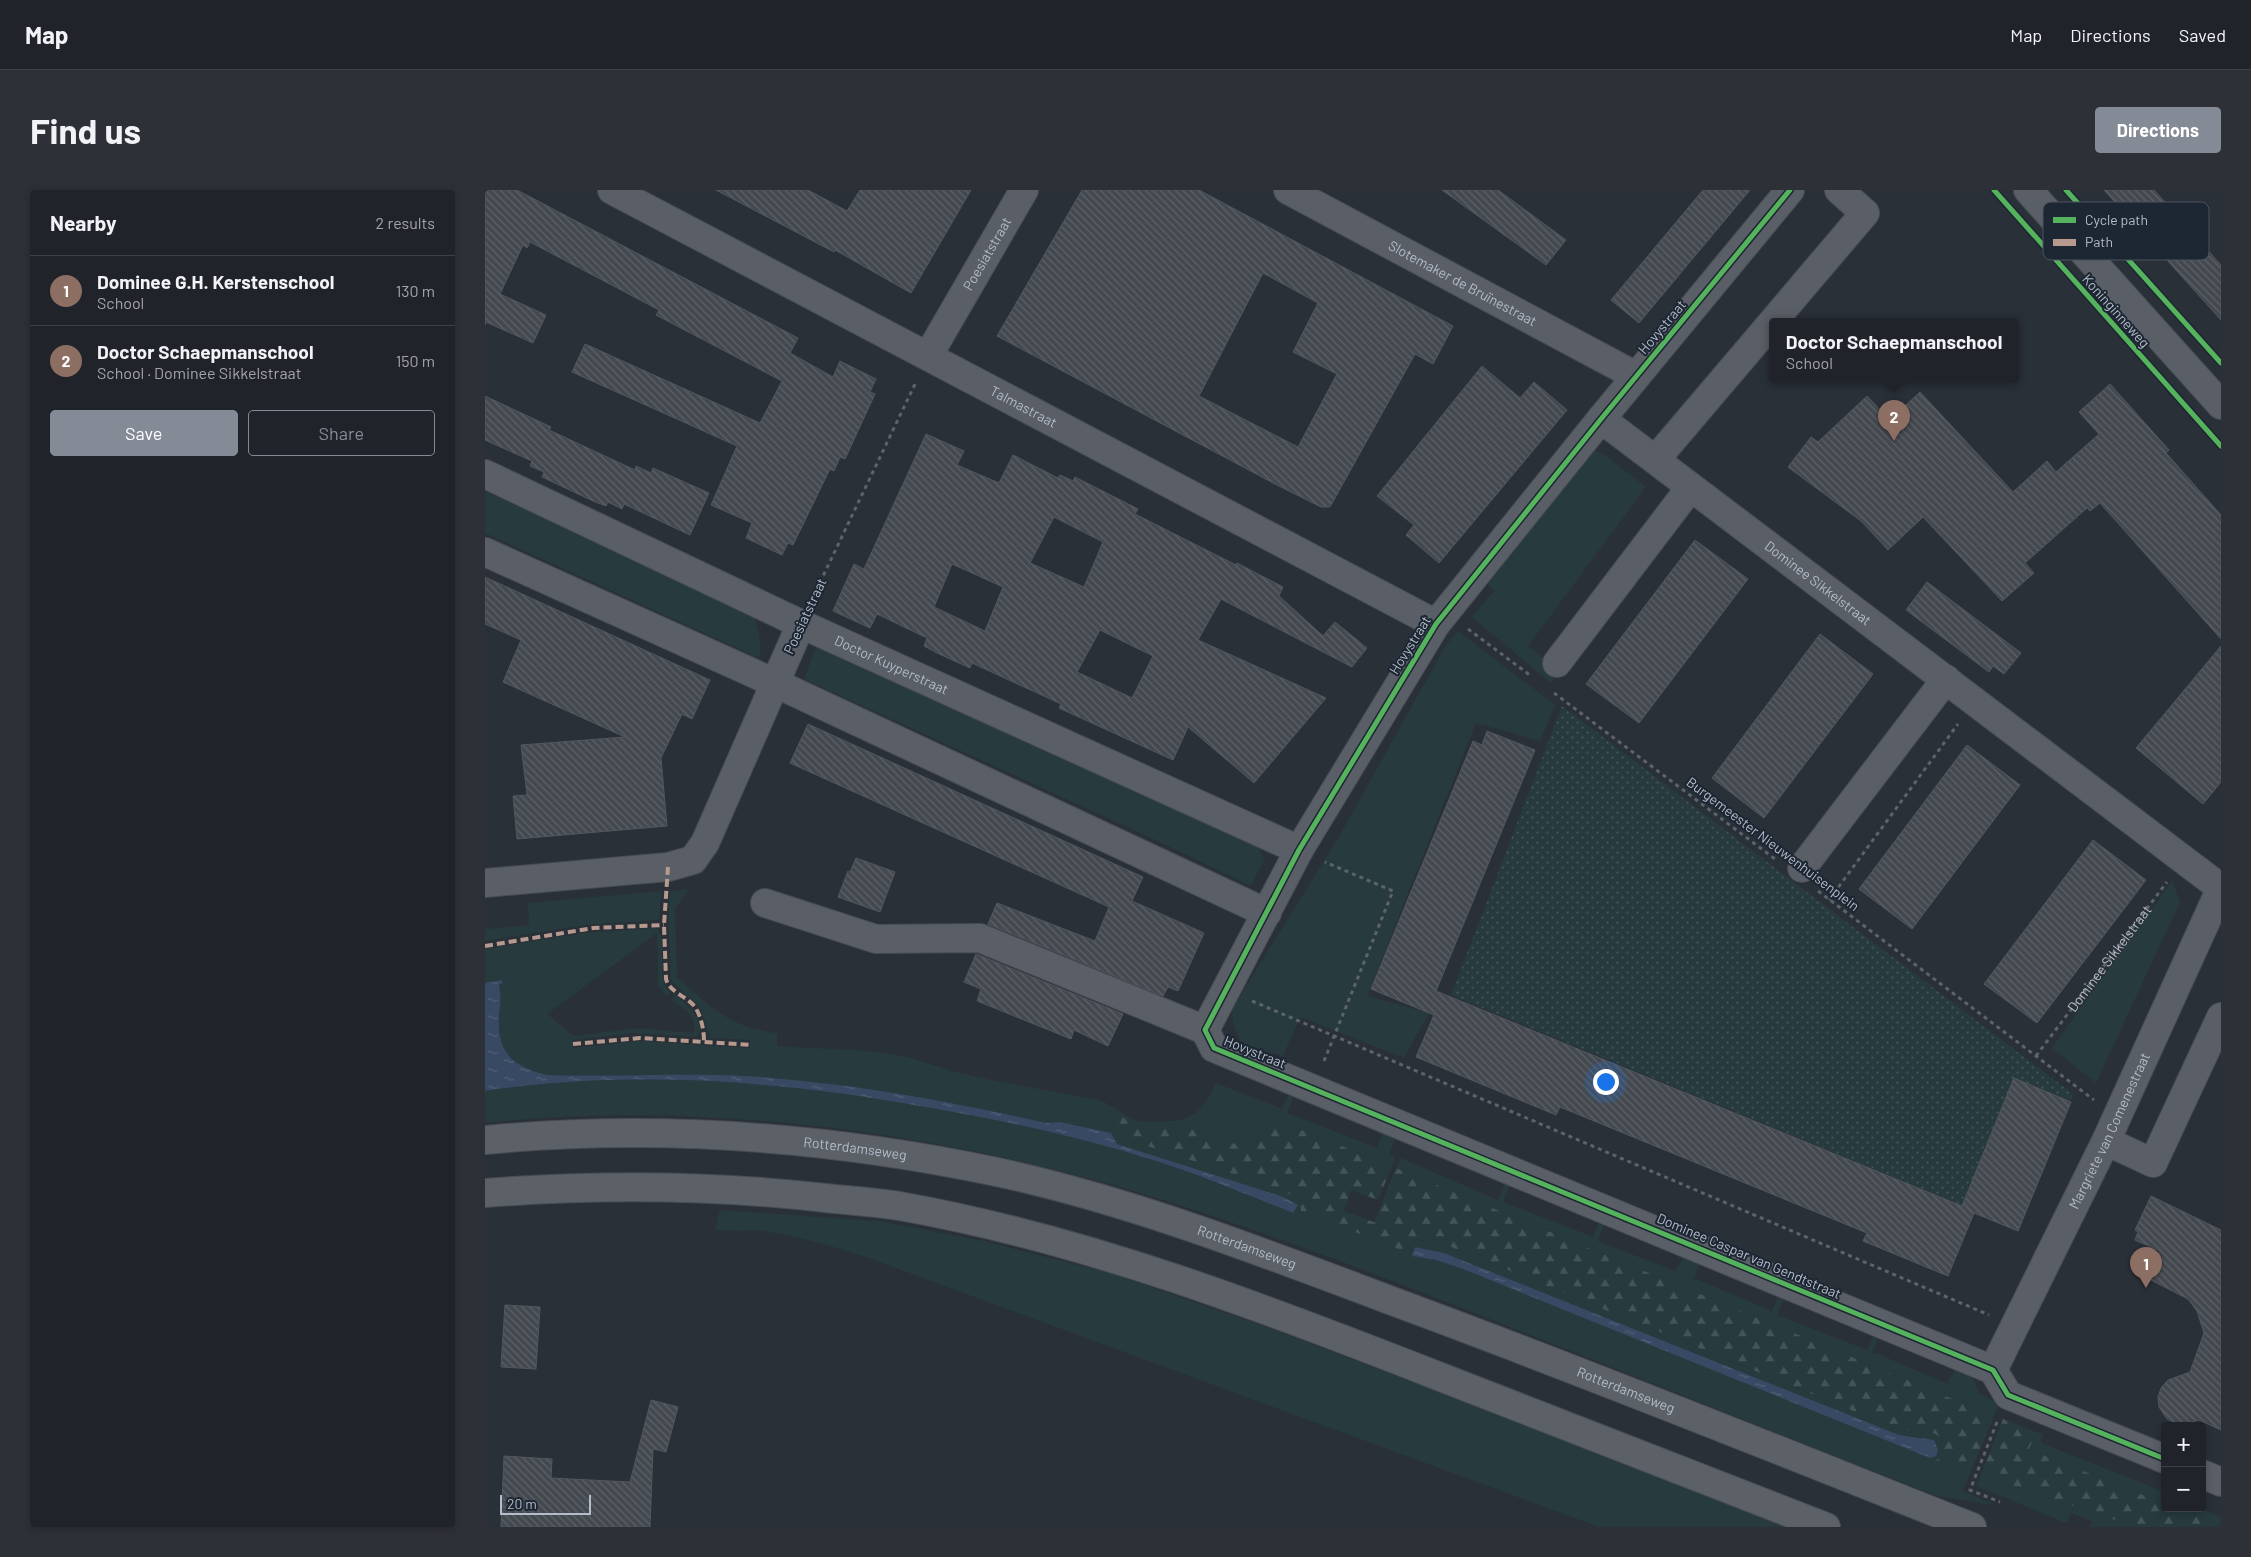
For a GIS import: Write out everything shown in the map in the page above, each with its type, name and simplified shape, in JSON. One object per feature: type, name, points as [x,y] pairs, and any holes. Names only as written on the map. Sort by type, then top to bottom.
[{"type":"main road","name":"Rotterdamseweg","points":[[485,1140],[591,1134],[671,1134],[780,1140],[889,1152],[1000,1173],[1199,1230],[1470,1330],[1972,1527]]},
{"type":"main road","points":[[485,1193],[571,1186],[702,1187],[796,1194],[903,1207],[1013,1230],[1162,1274],[1291,1318],[1826,1527]]},
{"type":"street","name":"Talmastraat","points":[[612,190],[1436,624]]},
{"type":"street","name":"Poesiatstraat","points":[[928,356],[1024,190]]},
{"type":"street","name":"Slotemaker de Bruïnestraat","points":[[1288,190],[1636,376]]},
{"type":"street","name":"Hovystraat","points":[[1313,1087],[1214,1048],[1205,1030],[1299,850],[1436,624],[1636,376],[1790,190]]},
{"type":"street","points":[[1776,318],[1865,213],[1839,190]]},
{"type":"street","name":"Koninginneweg","points":[[2028,190],[2043,207]]},
{"type":"street","name":"Koninginneweg","points":[[2091,260],[2221,405]]},
{"type":"street","points":[[1656,459],[1769,326]]},
{"type":"street","name":"Dominee Sikkelstraat","points":[[1601,419],[2221,888]]},
{"type":"street","name":"Doctor Kuyperstraat","points":[[485,474],[801,624],[1299,850]]},
{"type":"street","points":[[1557,663],[1690,488]]},
{"type":"street","points":[[485,552],[775,683],[1267,913]]},
{"type":"street","name":"Poesiatstraat","points":[[485,883],[668,867],[693,860],[705,843],[801,624]]},
{"type":"street","points":[[1799,873],[1946,680]]},
{"type":"street","name":"Margriete van Comenestraat","points":[[1993,1370],[2111,1129],[2212,932],[2221,888]]},
{"type":"street","points":[[765,903],[876,939],[980,938],[1205,1030]]},
{"type":"street","points":[[2111,1129],[2153,1163],[2221,1016]]},
{"type":"street","name":"Dominee Caspar van Gendtstraat","points":[[1313,1087],[1993,1370]]},
{"type":"street","points":[[1993,1370],[2008,1395],[2161,1457]]},
{"type":"street","points":[[2206,1476],[2221,1482]]},
{"type":"path","points":[[1465,627],[1532,677]]},
{"type":"path","points":[[1829,900],[1975,702]]},
{"type":"path","points":[[1299,850],[1393,891],[1313,1087]]},
{"type":"path","points":[[1226,990],[2015,1326]]},
{"type":"path","points":[[2000,1502],[1970,1490],[2008,1395]]},
{"type":"green space","points":[[1596,450],[1646,487],[1528,646],[1560,671],[1551,683],[1472,617],[1494,591],[1488,584],[1585,454]]},
{"type":"green space","points":[[485,491],[754,616],[760,642],[759,658],[485,533]]},
{"type":"green space","points":[[1458,631],[1555,705],[1540,741],[1476,723],[1367,996],[1429,1013],[1404,1058],[1300,1017],[1283,1056],[1252,1048],[1240,1039],[1236,1032],[1232,1009],[1340,835],[1446,645]]},
{"type":"green space","points":[[817,644],[1258,846],[1264,859],[1251,886],[1149,837],[804,679]]},
{"type":"green space","points":[[1562,706],[2073,1094],[2071,1100],[2014,1078],[1962,1205],[1451,995]]},
{"type":"green space","points":[[2172,881],[2180,902],[2096,1083],[2052,1048]]},
{"type":"green space","points":[[689,889],[675,909],[677,977],[711,1007],[734,1021],[777,1033],[777,1046],[899,1055],[973,1076],[1094,1099],[1107,1104],[1132,1119],[1144,1122],[1180,1120],[1189,1117],[1203,1105],[1216,1083],[1280,1108],[1281,1111],[1290,1091],[1295,1093],[1287,1113],[1375,1147],[1376,1150],[1384,1130],[1397,1135],[1389,1155],[1395,1158],[1392,1166],[1269,1117],[1256,1142],[1224,1144],[1184,1126],[1159,1129],[1135,1127],[1116,1112],[1111,1127],[1283,1190],[1301,1201],[1301,1211],[1411,1254],[1414,1239],[1444,1244],[1900,1430],[1925,1431],[1937,1435],[1941,1440],[1943,1450],[1937,1460],[1971,1471],[1963,1491],[1997,1506],[1938,1496],[1924,1491],[1352,1266],[1210,1215],[1082,1176],[999,1156],[914,1140],[828,1127],[741,1119],[655,1115],[569,1117],[485,1123],[485,1091],[541,1084],[596,1081],[708,1081],[764,1085],[876,1099],[1043,1130],[1153,1160],[1293,1213],[1298,1205],[1281,1196],[1117,1144],[1111,1133],[1060,1122],[1045,1123],[971,1107],[858,1087],[720,1075],[547,1075],[535,1072],[516,1063],[504,1049],[499,1029],[501,997],[499,985],[503,983],[502,980],[485,983],[485,949],[584,933],[655,928],[660,933],[662,940],[662,968],[665,985],[670,992],[668,997],[658,986],[657,933],[547,1014],[574,1036],[639,1028],[692,1033],[695,1030],[693,1019],[688,1012],[672,1000],[674,994],[694,1012],[699,1024],[697,1037],[635,1033],[573,1040],[573,1048],[639,1041],[750,1048],[750,1040],[711,1038],[699,1006],[671,981],[668,916],[670,891]],"holes":[[[1415,1247],[1444,1253],[1899,1435],[1921,1437],[1933,1458],[1463,1269],[1436,1260],[1413,1256]]]},
{"type":"green space","points":[[662,891],[658,920],[584,925],[485,941],[485,929],[529,925],[528,903]]},
{"type":"green space","points":[[1116,1112],[1136,1127],[1159,1129],[1184,1126],[1224,1144],[1256,1142],[1269,1117],[1392,1166],[1378,1200],[1351,1190],[1344,1211],[1374,1222],[1396,1168],[1994,1416],[1971,1471],[1936,1460],[1943,1450],[1941,1440],[1937,1435],[1926,1431],[1900,1430],[1444,1244],[1415,1239],[1411,1254],[1301,1211],[1300,1201],[1283,1190],[1120,1137],[1114,1128],[1111,1127]]},
{"type":"green space","points":[[1401,1158],[1498,1200],[1506,1180],[1511,1183],[1503,1202],[1591,1236],[1592,1239],[1601,1219],[1606,1221],[1598,1241],[1675,1271],[1675,1273],[1685,1254],[1701,1261],[1693,1280],[1696,1279],[1770,1310],[1771,1313],[1780,1293],[1785,1295],[1777,1315],[1867,1351],[1875,1332],[1880,1334],[1872,1354],[1876,1353],[1948,1384],[1956,1368],[1971,1374],[1980,1394],[1999,1403],[1994,1416],[1396,1168]]},
{"type":"green space","points":[[720,1210],[879,1221],[984,1241],[1110,1273],[1272,1329],[1622,1461],[1789,1527],[1599,1527],[866,1257],[781,1234],[762,1231],[715,1229]]},
{"type":"green space","points":[[2003,1419],[2036,1432],[2029,1449],[2161,1502],[2161,1512],[2185,1512],[2221,1527],[2136,1527],[1981,1475]]},
{"type":"green space","points":[[2036,1432],[2043,1434],[2041,1443],[2161,1490],[2161,1502],[2029,1449]]},
{"type":"green space","points":[[1981,1475],[2136,1527],[2090,1527],[2092,1521],[2071,1513],[2066,1523],[1976,1486]]},
{"type":"green space","points":[[2206,1510],[2221,1517],[2221,1527],[2185,1512],[2206,1512]]},
{"type":"water","points":[[502,980],[503,983],[499,985],[501,998],[499,1029],[504,1049],[516,1063],[535,1072],[547,1075],[597,1076],[745,1076],[858,1087],[896,1093],[1045,1123],[1060,1122],[1111,1133],[1117,1144],[1281,1196],[1298,1205],[1293,1213],[1171,1166],[1043,1130],[931,1108],[821,1091],[709,1081],[653,1080],[541,1084],[485,1091],[485,983]]},
{"type":"water","points":[[1415,1247],[1444,1253],[1899,1435],[1934,1440],[1938,1450],[1936,1456],[1930,1458],[1463,1269],[1436,1260],[1412,1256]]},
{"type":"building","points":[[485,190],[517,190],[798,338],[790,353],[833,377],[840,361],[876,379],[870,392],[875,394],[845,459],[840,457],[834,471],[830,469],[793,545],[788,543],[782,555],[746,538],[752,523],[711,505],[737,446],[572,372],[585,344],[760,423],[782,381],[656,315],[659,310],[530,242],[527,248],[523,245],[500,294],[546,315],[533,343],[486,322],[485,325]]},
{"type":"building","points":[[716,190],[808,190],[847,211],[860,190],[971,190],[911,293],[835,250],[834,252]]},
{"type":"building","points":[[1082,190],[1199,190],[1453,326],[1433,364],[1415,354],[1330,507],[1321,507],[1275,484],[997,336]],"holes":[[[1263,273],[1318,303],[1293,352],[1337,374],[1298,447],[1199,396]]]},
{"type":"building","points":[[1442,190],[1498,190],[1566,240],[1546,265]]},
{"type":"building","points":[[1703,190],[1750,190],[1639,323],[1611,300]]},
{"type":"building","points":[[2104,190],[2154,190],[2165,202],[2115,202]]},
{"type":"building","points":[[2209,252],[2221,265],[2221,320],[2167,260],[2209,260]]},
{"type":"building","points":[[1482,366],[1520,398],[1534,382],[1567,410],[1439,563],[1406,535],[1414,525],[1377,496]]},
{"type":"building","points":[[2110,384],[2169,450],[2166,453],[2221,515],[2221,639],[2100,503],[2090,511],[2087,508],[2025,563],[2034,573],[2002,601],[1923,517],[1888,550],[1861,521],[1788,467],[1811,437],[1818,442],[1867,396],[1890,420],[1920,392],[2013,492],[2047,461],[2056,472],[2099,434],[2079,412]]},
{"type":"building","points":[[485,396],[551,427],[549,430],[635,470],[636,466],[651,473],[653,468],[709,493],[690,535],[624,504],[622,509],[608,502],[606,506],[593,501],[542,477],[544,472],[530,466],[532,461],[485,440]]},
{"type":"building","points":[[926,434],[964,451],[957,465],[999,483],[1013,455],[1058,478],[1060,475],[1073,481],[1075,477],[1138,509],[1135,514],[1283,587],[1279,596],[1323,636],[1335,622],[1367,648],[1352,667],[1221,599],[1198,640],[1326,698],[1254,783],[1188,727],[1173,760],[1059,708],[1061,704],[972,663],[970,668],[937,653],[924,646],[927,638],[877,614],[870,628],[833,611],[854,564],[864,569]],"holes":[[[1054,517],[1103,542],[1084,587],[1030,563]],[[952,564],[1003,587],[985,631],[934,607]],[[1100,630],[1153,656],[1132,698],[1077,672]]]},
{"type":"building","points":[[1695,540],[1748,579],[1639,723],[1586,684]]},
{"type":"building","points":[[485,577],[710,680],[692,719],[682,714],[661,758],[667,826],[517,839],[513,796],[527,795],[521,745],[625,737],[503,682],[521,640],[485,624]]},
{"type":"building","points":[[1927,582],[2021,653],[2004,674],[1993,666],[1989,672],[1906,610]]},
{"type":"building","points":[[1820,634],[1873,674],[1764,818],[1712,778]]},
{"type":"building","points":[[2221,646],[2221,782],[2203,804],[2136,748]]},
{"type":"building","points":[[808,724],[1143,877],[1132,901],[1204,933],[1178,991],[1168,987],[1163,996],[988,924],[997,903],[1095,941],[1109,907],[790,763]]},
{"type":"building","points":[[1487,731],[1535,750],[1436,991],[1962,1206],[2014,1078],[2071,1102],[2018,1231],[1974,1213],[1948,1276],[1863,1241],[1867,1233],[1560,1107],[1556,1115],[1416,1057],[1434,1015],[1371,989],[1473,741],[1482,745]]},
{"type":"building","points":[[1967,745],[2020,785],[1912,929],[1859,889]]},
{"type":"building","points":[[2093,840],[2146,880],[2037,1023],[1984,984]]},
{"type":"building","points":[[856,858],[895,872],[880,912],[838,897],[848,871],[850,872]]},
{"type":"building","points":[[976,954],[1123,1014],[1108,1046],[1074,1030],[1071,1039],[977,1001],[981,989],[964,982]]},
{"type":"building","points":[[2151,1196],[2221,1230],[2221,1430],[2199,1420],[2173,1422],[2167,1419],[2159,1407],[2158,1397],[2161,1388],[2168,1380],[2190,1372],[2204,1333],[2197,1311],[2188,1299],[2147,1278],[2160,1251],[2135,1240],[2138,1232],[2135,1230]]},
{"type":"building","points":[[505,1305],[540,1307],[536,1369],[501,1367]]},
{"type":"building","points":[[651,1400],[678,1407],[666,1452],[653,1449],[650,1527],[501,1527],[504,1456],[552,1459],[551,1478],[630,1482]]},
{"type":"marked path","points":[[668,867],[664,925],[666,979],[671,988],[695,1007],[702,1023],[704,1041]]},
{"type":"marked path","points":[[485,946],[593,928],[664,925]]},
{"type":"marked path","points":[[573,1044],[640,1038],[751,1045]]},
{"type":"cycle path","points":[[1790,190],[1601,419],[1436,624],[1299,850],[1205,1030],[1214,1048],[1993,1370],[2008,1395],[2161,1457]]},
{"type":"cycle path","points":[[1994,190],[2043,245]]},
{"type":"cycle path","points":[[2066,190],[2077,202]]},
{"type":"cycle path","points":[[2056,260],[2221,446]]},
{"type":"cycle path","points":[[2129,260],[2221,363]]},
{"type":"place","name":"Doctor Schaepmanschool","points":[[1894,441]]},
{"type":"place","name":"Dominee G.H. Kerstenschool","points":[[2146,1288]]}]
